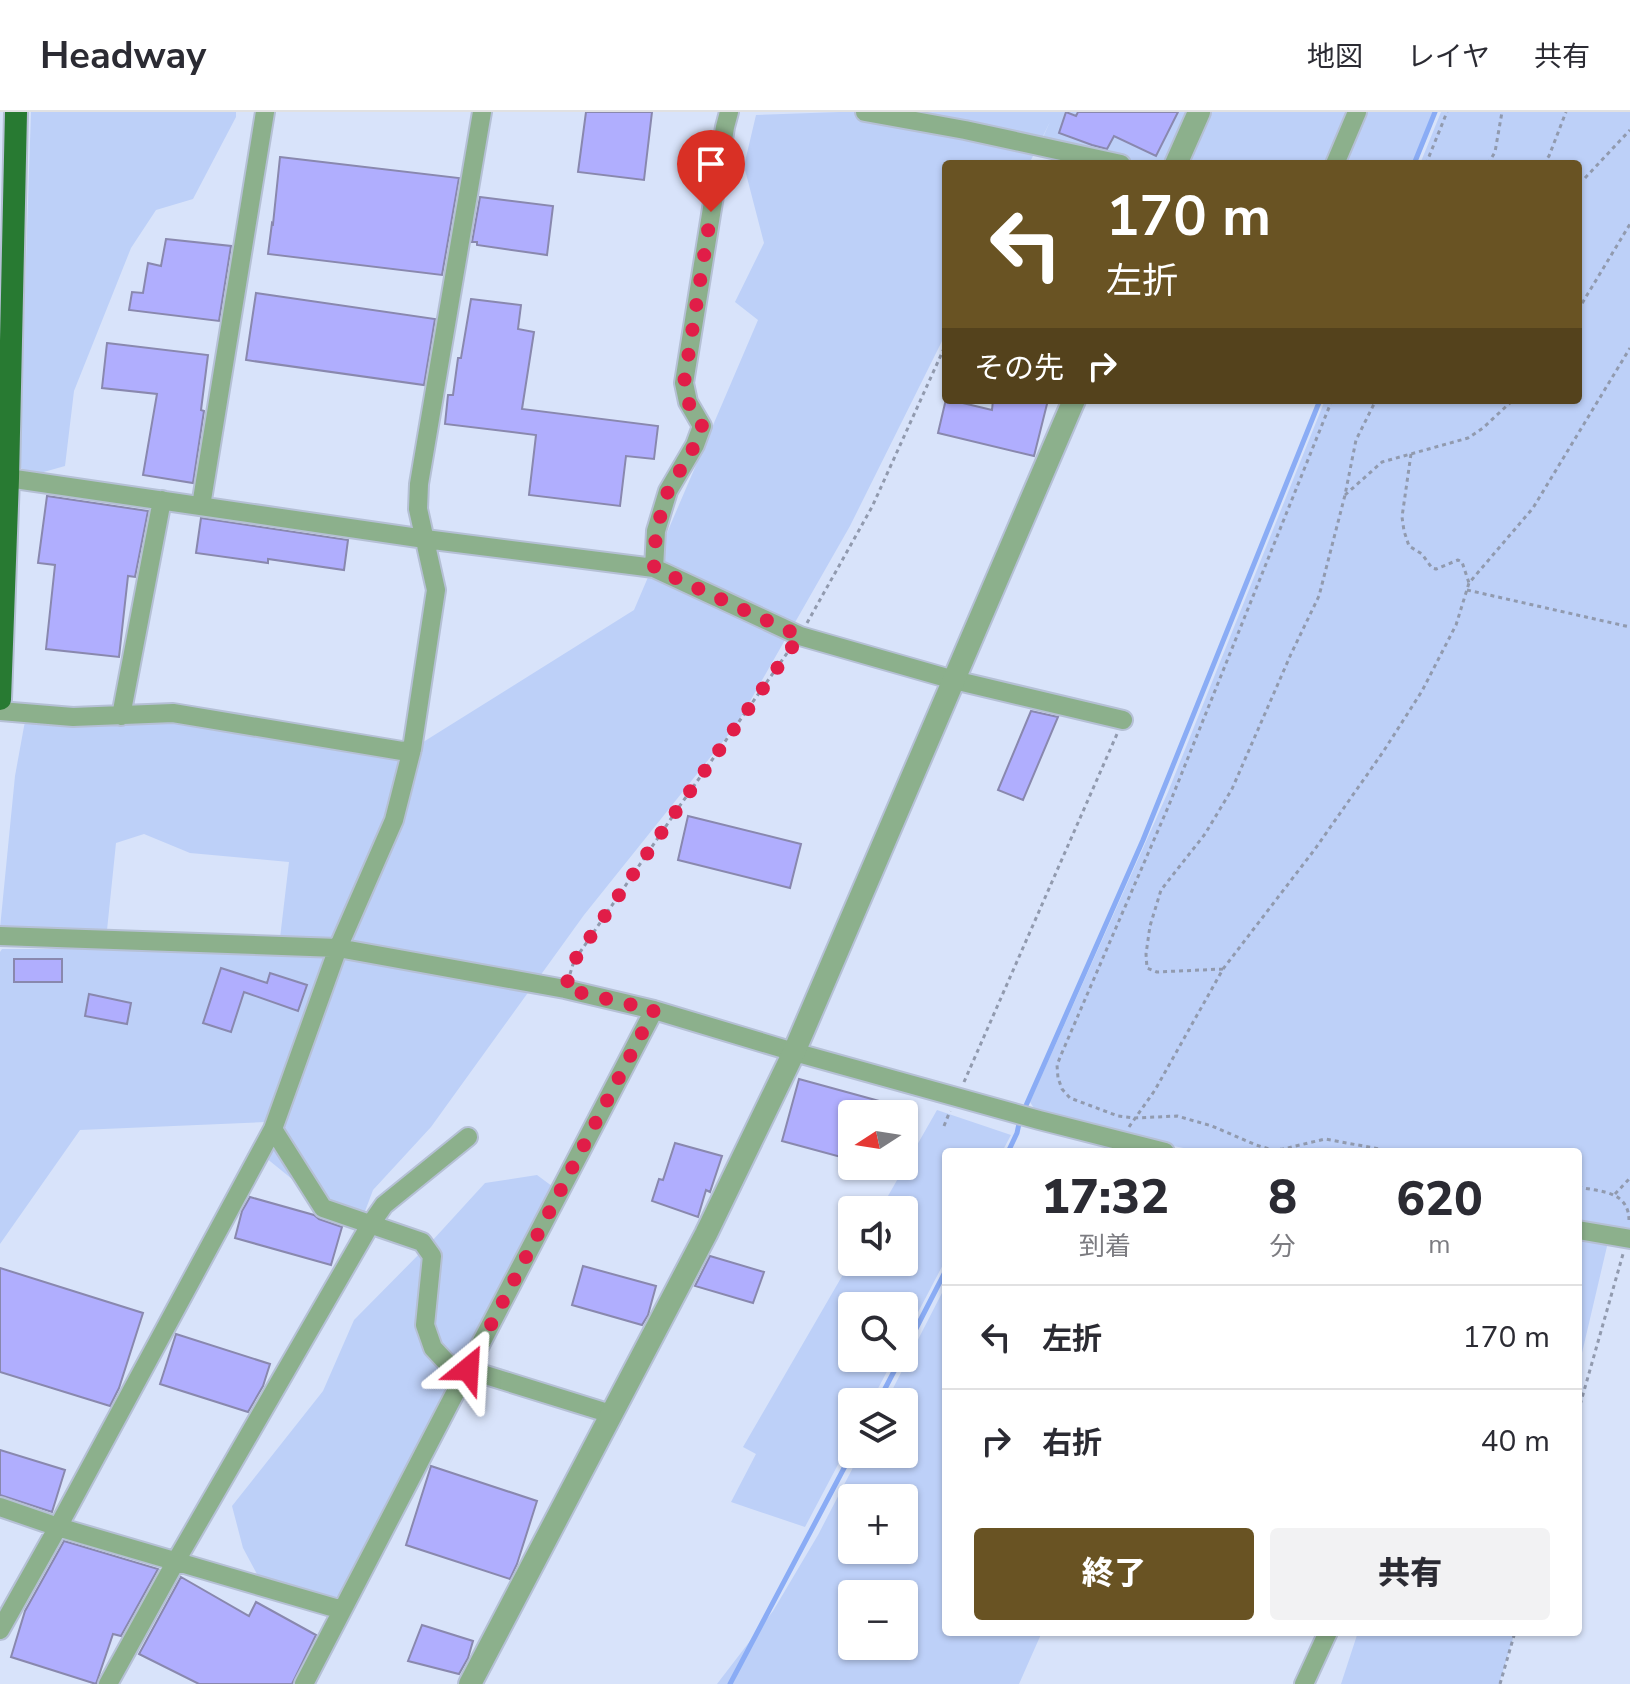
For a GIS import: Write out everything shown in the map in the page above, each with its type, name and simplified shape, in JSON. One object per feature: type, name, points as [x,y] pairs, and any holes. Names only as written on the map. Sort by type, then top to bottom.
[{"type":"highway","points":[[0,699],[16,112]]},
{"type":"street","points":[[201,506],[265,112]]},
{"type":"street","points":[[0,1630],[273,1129],[338,948],[394,820],[412,749],[436,590],[418,509],[419,484],[482,112]]},
{"type":"street","points":[[654,568],[656,531],[668,491],[695,445],[702,426],[688,402],[684,383],[729,112]]},
{"type":"street","points":[[865,112],[1103,160]]},
{"type":"street","points":[[1178,160],[1199,112]]},
{"type":"street","points":[[1337,160],[1357,112]]},
{"type":"street","points":[[470,1684],[706,1234],[794,1052],[1072,404]]},
{"type":"street","points":[[8,478],[425,539],[654,568],[800,636],[954,680],[1123,720]]},
{"type":"street","points":[[121,716],[162,500]]},
{"type":"street","points":[[0,711],[73,717],[173,713],[402,751],[412,749]]},
{"type":"street","points":[[0,936],[338,948],[565,989],[654,1010],[794,1052],[1150,1148]]},
{"type":"street","points":[[304,1684],[654,1010]]},
{"type":"street","points":[[273,1129],[323,1208],[422,1242],[432,1256],[425,1325],[433,1348],[447,1363],[611,1414]]},
{"type":"street","points":[[108,1684],[370,1225],[384,1205],[468,1137]]},
{"type":"street","points":[[1582,1231],[1629,1239]]},
{"type":"street","points":[[0,1507],[58,1527],[342,1610]]},
{"type":"street","points":[[1304,1684],[1326,1636]]},
{"type":"path","points":[[1428,160],[1447,112]]},
{"type":"path","points":[[1490,160],[1495,152],[1502,112]]},
{"type":"path","points":[[1546,160],[1566,112]]},
{"type":"path","points":[[1585,178],[1630,130]]},
{"type":"path","points":[[1582,303],[1630,224]]},
{"type":"path","points":[[1120,1140],[1155,1090],[1223,969],[1315,849],[1383,752],[1422,691],[1456,625],[1469,583],[1533,508],[1630,348]]},
{"type":"path","points":[[565,989],[574,961],[800,636],[872,507],[942,353]]},
{"type":"path","points":[[1266,1148],[1212,1126],[1177,1116],[1118,1116],[1070,1098],[1062,1089],[1057,1065],[1169,805],[1330,404]]},
{"type":"path","points":[[1223,969],[1157,972],[1147,968],[1150,926],[1161,890],[1205,834],[1232,789],[1319,596],[1356,440],[1374,404]]},
{"type":"path","points":[[1345,495],[1382,462],[1468,438],[1509,404]]},
{"type":"path","points":[[1411,453],[1402,517],[1409,546],[1422,554],[1432,568],[1458,560],[1462,562],[1469,583]]},
{"type":"path","points":[[1467,590],[1630,627]]},
{"type":"path","points":[[964,1081],[1123,720]]},
{"type":"path","points":[[944,1126],[952,1108]]},
{"type":"path","points":[[1282,1148],[1325,1139],[1374,1148]]},
{"type":"path","points":[[1615,1194],[1629,1180]]},
{"type":"path","points":[[1582,1188],[1615,1194],[1625,1203],[1630,1217],[1629,1239],[1582,1398]]},
{"type":"path","points":[[1500,1684],[1514,1636]]},
{"type":"shaded area","points":[[31,112],[236,112],[193,199],[156,210],[131,248],[74,391],[65,466],[33,475],[19,467]]},
{"type":"shaded area","points":[[839,112],[1190,112],[1171,160],[1109,160],[1039,146],[1050,122],[1031,160],[942,160],[942,341],[850,526],[737,724],[584,915],[431,1127],[373,1190],[361,1222],[335,1214],[260,1153],[343,957],[280,938],[289,862],[190,853],[144,834],[116,843],[106,940],[0,928],[15,776],[25,721],[184,715],[412,749],[634,610],[758,320],[735,302],[764,243],[744,166],[756,115]]},
{"type":"shaded area","points":[[1209,112],[1436,112],[1417,160],[1189,160]]},
{"type":"shaded area","points":[[1441,112],[1630,112],[1630,1228],[1582,1222],[1582,1148],[1183,1148],[1132,1138],[1035,1110],[1030,1102],[1168,792],[1323,404],[1582,404],[1582,160],[1422,160]]},
{"type":"shaded area","points":[[2,949],[183,949],[335,955],[289,1086],[265,1122],[80,1130],[0,1244]]},
{"type":"shaded area","points":[[937,1110],[1011,1135],[1004,1148],[942,1148],[942,1267],[918,1312],[918,1292],[838,1292],[838,1372],[887,1372],[878,1388],[838,1388],[838,1465],[805,1527],[731,1502],[756,1454],[743,1447],[842,1276],[918,1276],[918,1196],[888,1196],[897,1180],[918,1180],[918,1143]]},
{"type":"shaded area","points":[[537,1175],[560,1192],[336,1604],[264,1587],[243,1548],[232,1506],[323,1391],[354,1320],[485,1183]]},
{"type":"shaded area","points":[[1582,1239],[1608,1242],[1582,1353]]},
{"type":"shaded area","points":[[942,1293],[942,1636],[1040,1636],[1019,1684],[717,1684],[773,1611],[838,1496],[838,1564],[918,1564],[918,1484],[844,1484],[853,1468],[918,1468],[918,1388],[893,1388],[901,1372],[918,1372],[918,1340]]},
{"type":"shaded area","points":[[1357,1636],[1514,1636],[1499,1684],[1341,1684]]},
{"type":"building","points":[[586,112],[652,112],[644,180],[578,172]]},
{"type":"building","points":[[1066,112],[1076,116],[1078,112],[1178,112],[1156,156],[1114,136],[1107,149],[1059,133]]},
{"type":"building","points":[[280,157],[459,178],[442,275],[268,254]]},
{"type":"building","points":[[480,197],[553,206],[547,255],[472,242]]},
{"type":"building","points":[[166,239],[231,246],[219,321],[129,310],[132,292],[143,293],[148,263],[161,266]]},
{"type":"building","points":[[256,293],[435,319],[424,385],[246,360]]},
{"type":"building","points":[[471,299],[521,305],[518,329],[534,332],[522,409],[658,426],[654,459],[626,456],[620,506],[529,495],[536,435],[445,424],[448,395],[453,395]]},
{"type":"building","points":[[107,343],[208,355],[201,410],[204,411],[193,483],[143,475],[157,394],[102,388]]},
{"type":"building","points":[[945,404],[967,404],[992,410],[993,404],[1047,404],[1034,456],[938,433]]},
{"type":"building","points":[[47,496],[148,511],[135,577],[128,576],[119,657],[46,649],[55,565],[38,563]]},
{"type":"building","points":[[201,518],[348,540],[344,570],[196,553]]},
{"type":"building","points":[[1031,711],[1058,717],[1023,800],[998,790]]},
{"type":"building","points":[[688,816],[801,844],[790,888],[678,860]]},
{"type":"building","points":[[14,959],[62,959],[62,982],[14,982]]},
{"type":"building","points":[[221,968],[267,983],[270,973],[307,985],[298,1011],[244,992],[231,1032],[203,1023]]},
{"type":"building","points":[[89,994],[131,1003],[127,1024],[85,1016]]},
{"type":"building","points":[[799,1079],[876,1100],[838,1100],[838,1156],[782,1141]]},
{"type":"building","points":[[675,1143],[722,1156],[710,1192],[706,1190],[698,1217],[652,1201],[659,1179],[663,1180]]},
{"type":"building","points":[[250,1197],[314,1215],[342,1227],[331,1265],[235,1238],[242,1211]]},
{"type":"building","points":[[710,1256],[764,1272],[753,1303],[695,1286]]},
{"type":"building","points":[[583,1266],[656,1286],[642,1325],[572,1305]]},
{"type":"building","points":[[0,1268],[143,1313],[119,1388],[110,1406],[0,1372]]},
{"type":"building","points":[[176,1334],[270,1364],[263,1386],[248,1412],[160,1384]]},
{"type":"building","points":[[0,1450],[65,1470],[52,1512],[0,1495]]},
{"type":"building","points":[[431,1466],[537,1501],[510,1579],[406,1545]]},
{"type":"building","points":[[64,1541],[158,1569],[121,1636],[113,1634],[96,1684],[11,1657],[25,1611]]},
{"type":"building","points":[[181,1577],[249,1616],[256,1602],[316,1635],[292,1684],[199,1684],[139,1654]]},
{"type":"building","points":[[422,1625],[473,1641],[459,1674],[408,1661]]},
{"type":"waterway","points":[[1416,160],[1435,112]]},
{"type":"waterway","points":[[1024,1110],[1143,840],[1318,404]]},
{"type":"waterway","points":[[1010,1148],[1020,1119]]},
{"type":"waterway","points":[[918,1325],[942,1278]]},
{"type":"waterway","points":[[885,1388],[894,1372]]},
{"type":"waterway","points":[[730,1684],[844,1468]]},
{"type":"route","points":[[468,1369],[654,1010],[565,989],[574,961],[800,636],[654,568],[656,531],[668,491],[695,445],[702,426],[688,402],[684,383],[711,212]]}]
